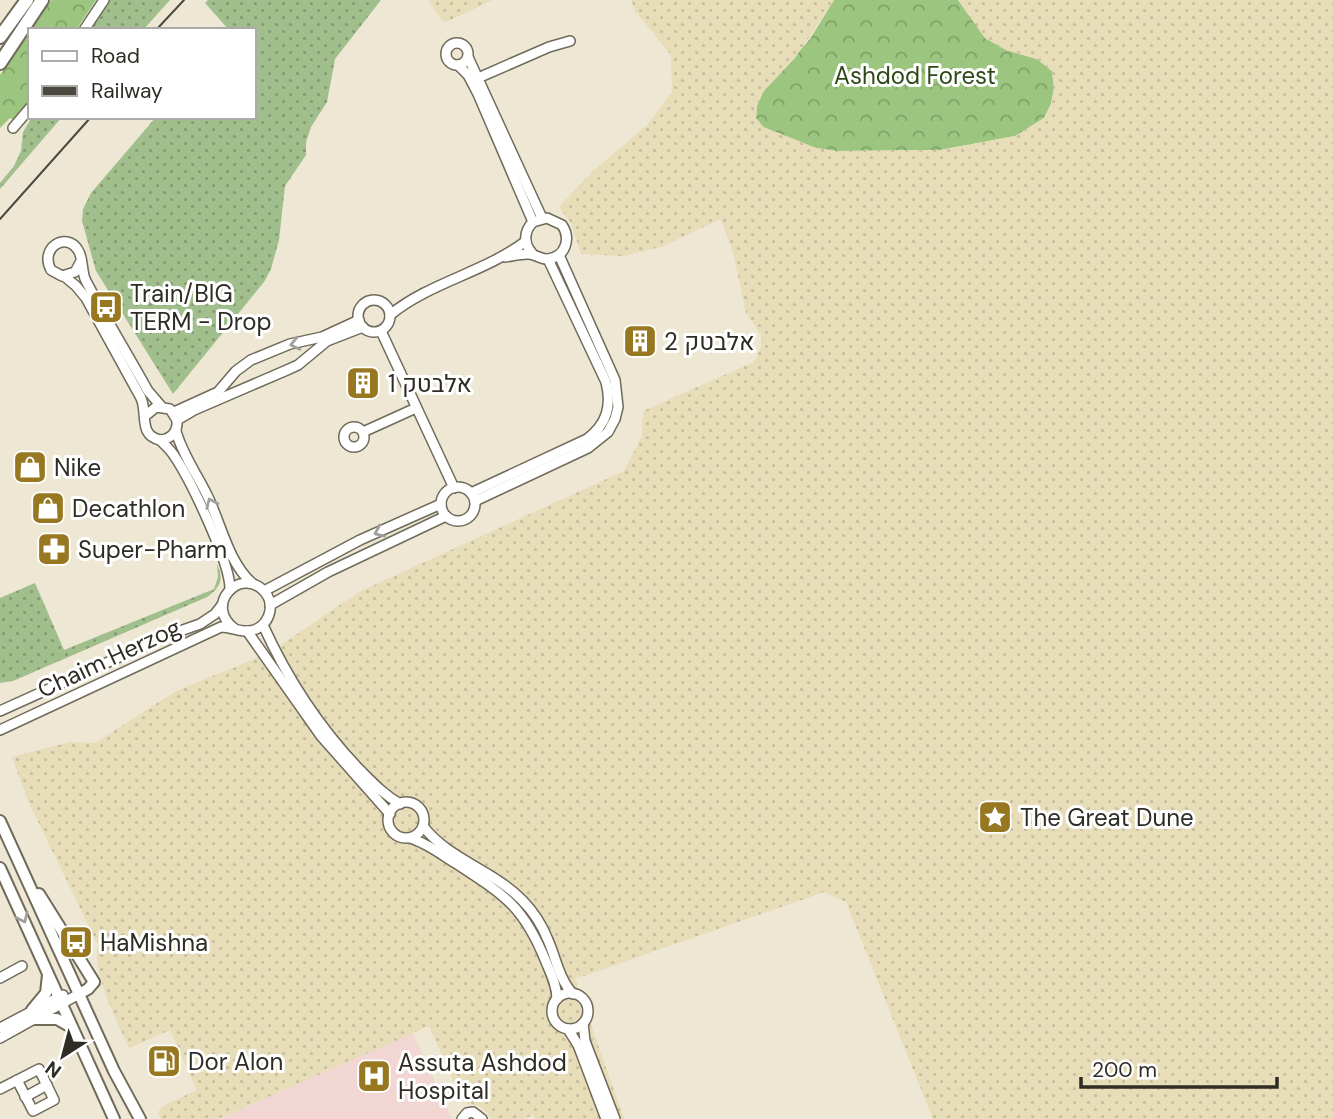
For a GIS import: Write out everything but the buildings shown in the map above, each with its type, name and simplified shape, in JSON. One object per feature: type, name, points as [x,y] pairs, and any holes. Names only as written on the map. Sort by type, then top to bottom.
[{"type":"highway","points":[[0,37],[27,0]]},
{"type":"highway","points":[[0,64],[43,0]]},
{"type":"main road","points":[[0,821],[114,1071],[140,1119]]},
{"type":"main road","points":[[0,867],[114,1119]]},
{"type":"main road","points":[[23,872],[91,975],[93,982],[79,994]]},
{"type":"main road","points":[[47,968],[46,993],[33,1015],[57,1019],[74,1030]]},
{"type":"street","points":[[86,28],[104,0]]},
{"type":"street","points":[[478,78],[549,47],[570,41]]},
{"type":"street","points":[[452,44],[466,46],[468,57],[538,220],[468,75],[447,57],[447,50],[452,44]]},
{"type":"street","points":[[458,65],[468,57]]},
{"type":"street","points":[[13,128],[28,110]]},
{"type":"street","points":[[505,257],[532,253],[548,259],[559,255],[565,246],[565,230],[553,219],[538,220],[527,230],[526,242],[532,253]]},
{"type":"street","points":[[176,416],[151,396],[85,279],[78,251],[71,244],[62,242],[53,246],[48,254],[48,265],[53,272],[64,276],[76,286],[86,298],[141,398],[145,430],[153,438],[160,440],[170,438],[176,431]]},
{"type":"street","points":[[390,316],[405,303],[505,257],[526,242]]},
{"type":"street","points":[[559,255],[615,380],[618,407],[611,418]]},
{"type":"street","points":[[473,497],[588,448],[608,432],[611,418],[610,395],[606,382],[548,259]]},
{"type":"street","points":[[64,276],[75,272],[80,261]]},
{"type":"street","points":[[386,305],[390,316],[388,324],[381,331],[371,332],[361,324],[359,309],[367,302],[377,300],[386,305],[405,303]]},
{"type":"street","points":[[176,416],[218,392],[236,371],[251,360],[290,344],[361,324]]},
{"type":"street","points":[[176,416],[298,365],[327,341],[361,324]]},
{"type":"street","points":[[381,331],[454,488]]},
{"type":"street","points":[[145,416],[152,409],[161,406]]},
{"type":"street","points":[[363,432],[416,408]]},
{"type":"street","points":[[160,440],[176,457],[199,502],[229,573],[230,590],[222,604],[225,619],[235,629],[257,629],[268,619],[270,605],[264,591],[243,574],[236,562],[208,498],[180,444],[176,431],[176,416]]},
{"type":"street","points":[[264,591],[360,540],[441,504],[445,494],[454,488],[463,488],[473,497],[474,511],[468,518],[459,521],[446,516],[352,560],[270,605]]},
{"type":"street","points":[[441,504],[446,516]]},
{"type":"street","points":[[230,590],[245,583],[253,584]]},
{"type":"street","name":"Chaim Herzog","points":[[0,711],[200,624],[215,614],[222,604]]},
{"type":"street","points":[[263,625],[280,662],[323,726],[349,758],[380,790],[400,804],[413,804],[420,809],[423,826],[418,834],[410,838]]},
{"type":"street","name":"Chaim Herzog","points":[[0,730],[215,630],[222,627],[235,629]]},
{"type":"street","points":[[247,631],[321,736],[390,814]]},
{"type":"street","points":[[400,804],[390,814],[389,824],[393,832],[402,838],[423,842],[470,873],[515,906],[528,922],[554,981],[557,999]]},
{"type":"street","points":[[423,826],[438,842],[502,883],[522,900],[542,929],[564,983],[572,994]]},
{"type":"street","points":[[0,978],[22,967]]},
{"type":"street","points":[[0,1038],[33,1015],[60,1000],[79,994]]},
{"type":"street","points":[[583,1024],[568,1029],[560,1026],[554,1020],[552,1011],[557,999],[564,994],[572,994],[580,997],[587,1007],[583,1024],[585,1041],[615,1119]]},
{"type":"street","points":[[0,1028],[33,1015]]},
{"type":"street","points":[[568,1029],[576,1041],[606,1119]]},
{"type":"street","points":[[0,1089],[17,1080],[39,1069],[54,1100],[33,1111],[17,1080]]},
{"type":"street","points":[[25,1097],[47,1085]]},
{"type":"street","points":[[462,1119],[467,1113],[473,1112],[482,1119]]},
{"type":"shaded area","name":"Assuta Ashdod Hospital","points":[[412,1032],[452,1119],[220,1119]]},
{"type":"green space","points":[[51,0],[96,0],[77,28],[32,28]]},
{"type":"green space","points":[[109,0],[170,0],[145,28],[90,28]]},
{"type":"green space","points":[[208,0],[381,0],[335,59],[327,102],[311,127],[306,142],[306,155],[285,186],[279,240],[271,269],[264,282],[173,394],[96,271],[82,221],[83,209],[91,193],[154,119],[256,119],[256,28],[227,28],[205,3]]},
{"type":"green space","name":"Ashdod Forest","points":[[834,0],[958,0],[985,38],[1006,50],[1037,59],[1052,71],[1054,88],[1051,104],[1044,118],[1015,136],[940,150],[837,151],[816,148],[763,127],[756,118],[757,106],[763,92],[810,39]]},
{"type":"green space","points":[[28,35],[28,102],[15,121],[10,118],[0,128],[0,75]]},
{"type":"green space","points":[[31,119],[60,119],[0,189],[0,183],[14,166],[21,151],[23,132]]},
{"type":"green space","points":[[217,564],[220,582],[215,590],[207,597],[13,681],[0,683],[0,598],[35,583],[64,650],[214,589],[218,577]]},
{"type":"sand","points":[[428,0],[492,0],[444,23]]},
{"type":"sand","points":[[631,0],[834,0],[795,58],[763,92],[757,106],[756,118],[763,127],[816,148],[837,151],[940,150],[1015,136],[1044,118],[1051,104],[1054,88],[1052,71],[1037,59],[1006,50],[985,38],[958,0],[1333,0],[1333,1119],[933,1119],[846,902],[824,892],[575,979],[624,1119],[535,1119],[533,1115],[524,1119],[491,1119],[482,1108],[467,1104],[460,1096],[429,1026],[218,1119],[161,1119],[158,1112],[163,1106],[197,1090],[170,1030],[129,1048],[102,983],[97,957],[98,945],[28,801],[12,757],[70,742],[95,743],[176,691],[250,661],[284,643],[359,592],[624,471],[642,436],[643,411],[754,362],[761,347],[761,335],[746,313],[734,256],[721,219],[661,247],[623,256],[581,254],[571,223],[559,207],[591,173],[648,124],[672,92],[671,55],[636,12]]},
{"type":"railway","points":[[158,28],[184,0]]},
{"type":"railway","points":[[0,219],[89,119]]},
{"type":"place","name":"Train/BIG TERM - Drop","points":[[106,307]]},
{"type":"place","name":"אלבטק 2","points":[[640,341]]},
{"type":"place","name":"אלבטק 1","points":[[363,383]]},
{"type":"place","name":"Nike","points":[[30,467]]},
{"type":"place","name":"Decathlon","points":[[48,508]]},
{"type":"place","name":"Super-Pharm","points":[[54,549]]},
{"type":"place","name":"The Great Dune","points":[[995,817]]},
{"type":"place","name":"HaMishna","points":[[76,942]]},
{"type":"place","name":"Dor Alon","points":[[164,1061]]},
{"type":"place","name":"Assuta Ashdod Hospital","points":[[374,1076]]}]
